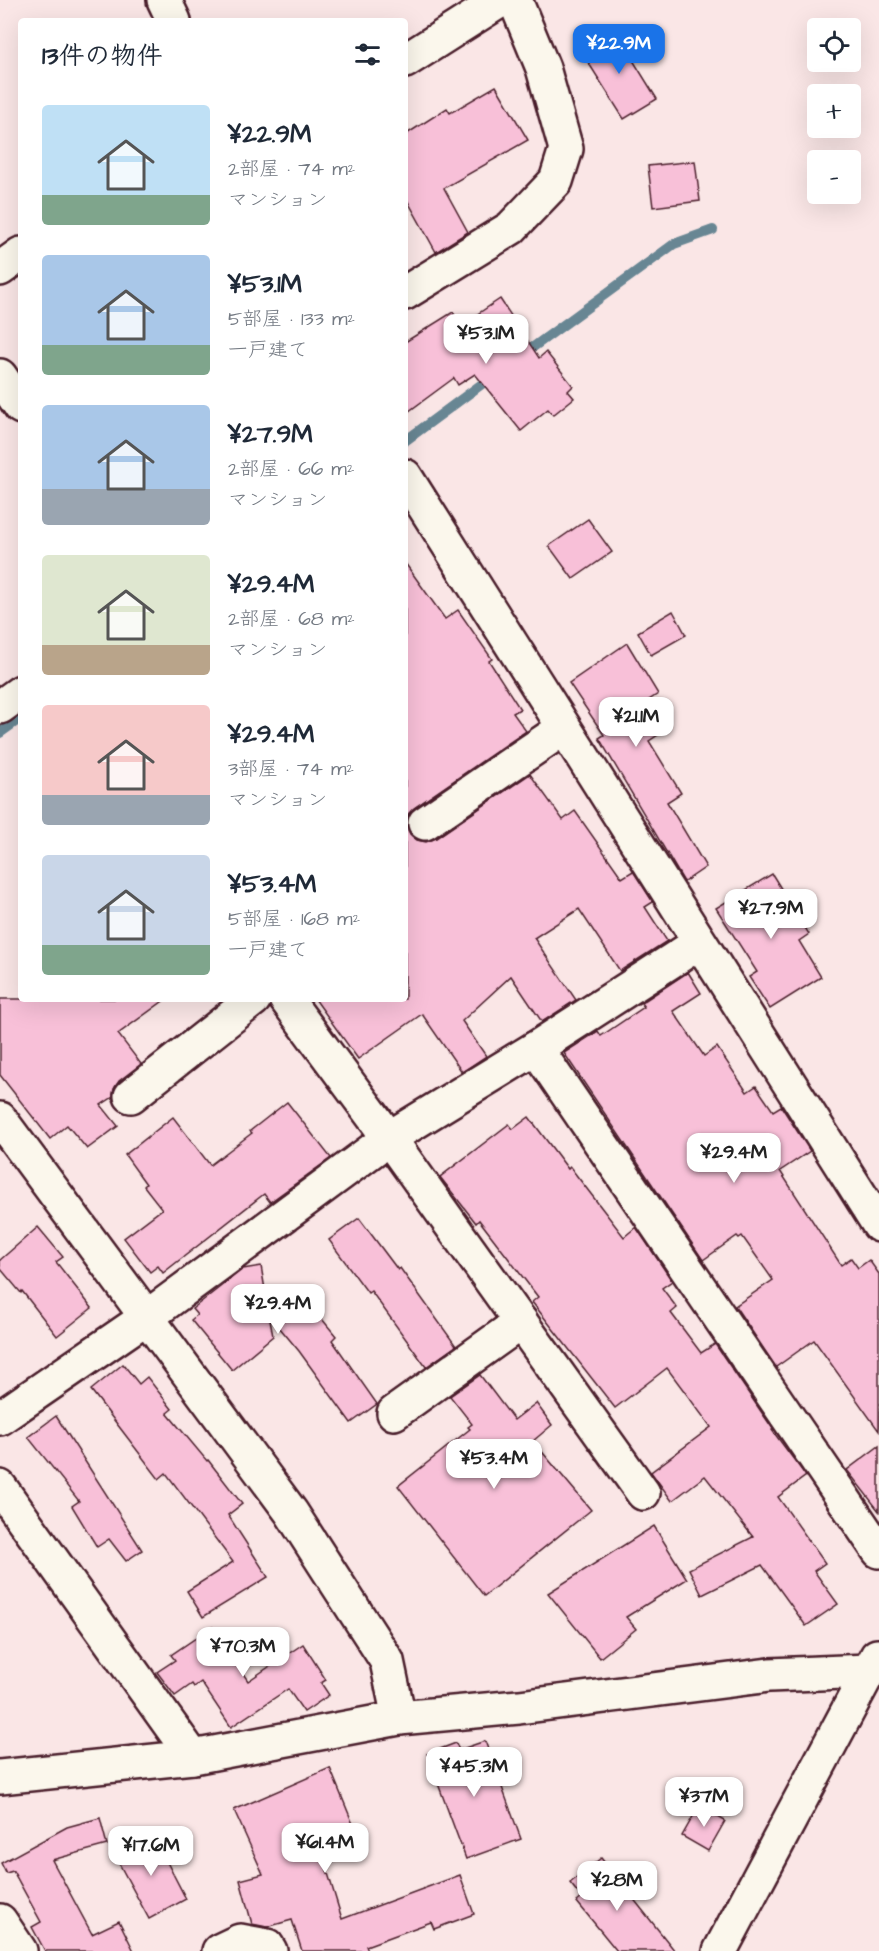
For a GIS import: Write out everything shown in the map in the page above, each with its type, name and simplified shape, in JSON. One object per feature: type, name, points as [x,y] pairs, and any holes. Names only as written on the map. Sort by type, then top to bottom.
[{"type":"street","points":[[164,0],[173,18]]},
{"type":"street","points":[[408,59],[501,0]]},
{"type":"street","points":[[408,291],[511,228],[555,181],[566,149],[543,68],[515,0]]},
{"type":"street","points":[[0,269],[18,256]]},
{"type":"street","points":[[0,376],[18,402]]},
{"type":"street","points":[[408,481],[879,1225]]},
{"type":"street","points":[[0,707],[18,694]]},
{"type":"street","points":[[425,823],[564,728]]},
{"type":"street","points":[[0,1418],[147,1317],[389,1138],[536,1048],[699,943]]},
{"type":"street","points":[[131,1096],[250,1002]]},
{"type":"street","points":[[288,1002],[389,1138],[643,1493]]},
{"type":"street","points":[[536,1048],[879,1551]]},
{"type":"street","points":[[0,1119],[291,1512],[387,1661],[399,1718]]},
{"type":"street","points":[[394,1413],[521,1322]]},
{"type":"street","points":[[0,1487],[193,1757]]},
{"type":"street","points":[[0,1777],[193,1757],[399,1718],[519,1707],[874,1661]]},
{"type":"street","points":[[720,1951],[874,1661]]},
{"type":"street","points":[[0,1921],[20,1951]]},
{"type":"street","points":[[219,1951],[240,1941],[267,1946],[270,1951]]},
{"type":"building","points":[[615,31],[657,99],[624,119],[581,51]]},
{"type":"building","points":[[496,86],[528,140],[444,188],[468,232],[436,252],[408,201],[408,133],[447,108],[450,113]]},
{"type":"building","points":[[695,161],[700,201],[653,207],[648,166]]},
{"type":"building","points":[[500,299],[539,358],[546,352],[573,386],[568,391],[574,398],[553,415],[548,409],[521,431],[475,374],[458,385],[454,378],[408,412],[408,340],[453,312],[461,325]]},
{"type":"building","points":[[588,519],[612,552],[573,579],[549,546]]},
{"type":"building","points":[[408,567],[445,619],[458,610],[492,659],[489,661],[520,709],[513,713],[526,731],[408,814]]},
{"type":"building","points":[[673,611],[686,635],[651,655],[638,632]]},
{"type":"building","points":[[627,643],[658,694],[640,706],[658,735],[649,741],[681,793],[667,802],[706,867],[684,882],[599,738],[604,735],[569,683]]},
{"type":"building","points":[[530,774],[563,820],[575,811],[622,878],[633,871],[653,902],[645,907],[667,941],[620,971],[579,909],[534,938],[576,1000],[542,1022],[511,976],[462,1021],[486,1056],[462,1072],[422,1014],[358,1059],[317,1002],[408,1002],[408,829],[417,840],[426,842],[436,838]]},
{"type":"building","points":[[772,874],[809,934],[799,941],[821,977],[770,1009],[749,977],[757,972],[716,908]]},
{"type":"building","points":[[688,972],[701,993],[673,1011],[704,1056],[717,1047],[747,1092],[756,1086],[773,1111],[781,1106],[810,1151],[780,1171],[841,1265],[851,1258],[858,1268],[869,1260],[879,1274],[879,1431],[814,1340],[776,1367],[735,1306],[773,1280],[742,1236],[739,1238],[737,1236],[703,1260],[564,1053],[598,1031],[601,1036],[644,1007],[641,1003]]},
{"type":"building","points":[[0,999],[18,999],[18,1002],[162,1002],[118,1034],[141,1064],[119,1081],[114,1089],[113,1097],[101,1105],[118,1126],[87,1149],[67,1125],[50,1139],[0,1075]]},
{"type":"building","points":[[287,1102],[331,1158],[270,1202],[264,1194],[163,1273],[158,1266],[150,1272],[124,1238],[162,1209],[144,1186],[146,1184],[125,1155],[173,1117],[210,1165],[252,1133],[250,1131]]},
{"type":"building","points":[[529,1117],[624,1237],[636,1227],[672,1281],[662,1288],[677,1308],[671,1313],[701,1353],[715,1344],[772,1430],[806,1476],[778,1497],[825,1563],[814,1571],[838,1604],[806,1626],[762,1565],[702,1595],[689,1569],[753,1537],[705,1476],[672,1501],[651,1472],[711,1427],[667,1368],[615,1408],[532,1302],[538,1297],[479,1220],[476,1223],[440,1177],[509,1124],[513,1129]]},
{"type":"building","points":[[359,1218],[398,1270],[400,1268],[456,1346],[426,1367],[371,1291],[368,1293],[329,1240]]},
{"type":"building","points":[[38,1227],[63,1257],[56,1262],[92,1308],[57,1336],[22,1291],[21,1293],[0,1268],[0,1260]]},
{"type":"building","points":[[261,1266],[269,1313],[298,1290],[336,1336],[332,1340],[377,1404],[351,1423],[299,1351],[269,1315],[273,1336],[232,1370],[191,1320],[197,1315],[192,1309],[243,1269]]},
{"type":"building","points":[[123,1364],[139,1384],[147,1377],[172,1409],[167,1413],[242,1504],[228,1515],[268,1577],[203,1617],[187,1591],[233,1562],[166,1473],[159,1479],[91,1390]]},
{"type":"building","points":[[480,1375],[514,1420],[536,1403],[552,1425],[533,1441],[591,1510],[484,1596],[398,1486],[470,1429],[468,1427],[472,1424],[450,1396]]},
{"type":"building","points":[[56,1416],[142,1550],[126,1561],[109,1539],[97,1547],[72,1506],[79,1501],[28,1437]]},
{"type":"building","points":[[879,1446],[879,1511],[847,1470]]},
{"type":"building","points":[[654,1526],[687,1579],[626,1617],[636,1629],[600,1658],[548,1593]]},
{"type":"building","points":[[212,1627],[248,1681],[303,1644],[326,1680],[321,1683],[329,1695],[304,1712],[288,1689],[231,1727],[201,1682],[194,1687],[192,1684],[175,1696],[157,1672],[175,1660],[171,1655]]},
{"type":"building","points":[[485,1741],[521,1839],[466,1859],[427,1754],[456,1743],[459,1750]]},
{"type":"building","points":[[330,1768],[355,1829],[319,1844],[342,1919],[460,1875],[474,1914],[434,1929],[431,1922],[366,1946],[368,1951],[302,1951],[292,1920],[267,1927],[252,1924],[240,1880],[263,1874],[234,1810]]},
{"type":"building","points":[[699,1806],[725,1821],[708,1851],[682,1836]]},
{"type":"building","points":[[100,1818],[107,1845],[52,1860],[92,1934],[119,1921],[134,1951],[45,1951],[32,1927],[41,1922],[13,1871],[6,1873],[1,1863],[67,1827]]},
{"type":"building","points":[[153,1835],[186,1899],[149,1919],[115,1856]]},
{"type":"building","points":[[601,1858],[675,1951],[617,1951],[577,1902],[582,1898],[570,1883]]},
{"type":"waterway","points":[[521,356],[674,244],[713,230]]},
{"type":"waterway","points":[[408,439],[494,375]]},
{"type":"waterway","points":[[0,733],[18,720]]}]
